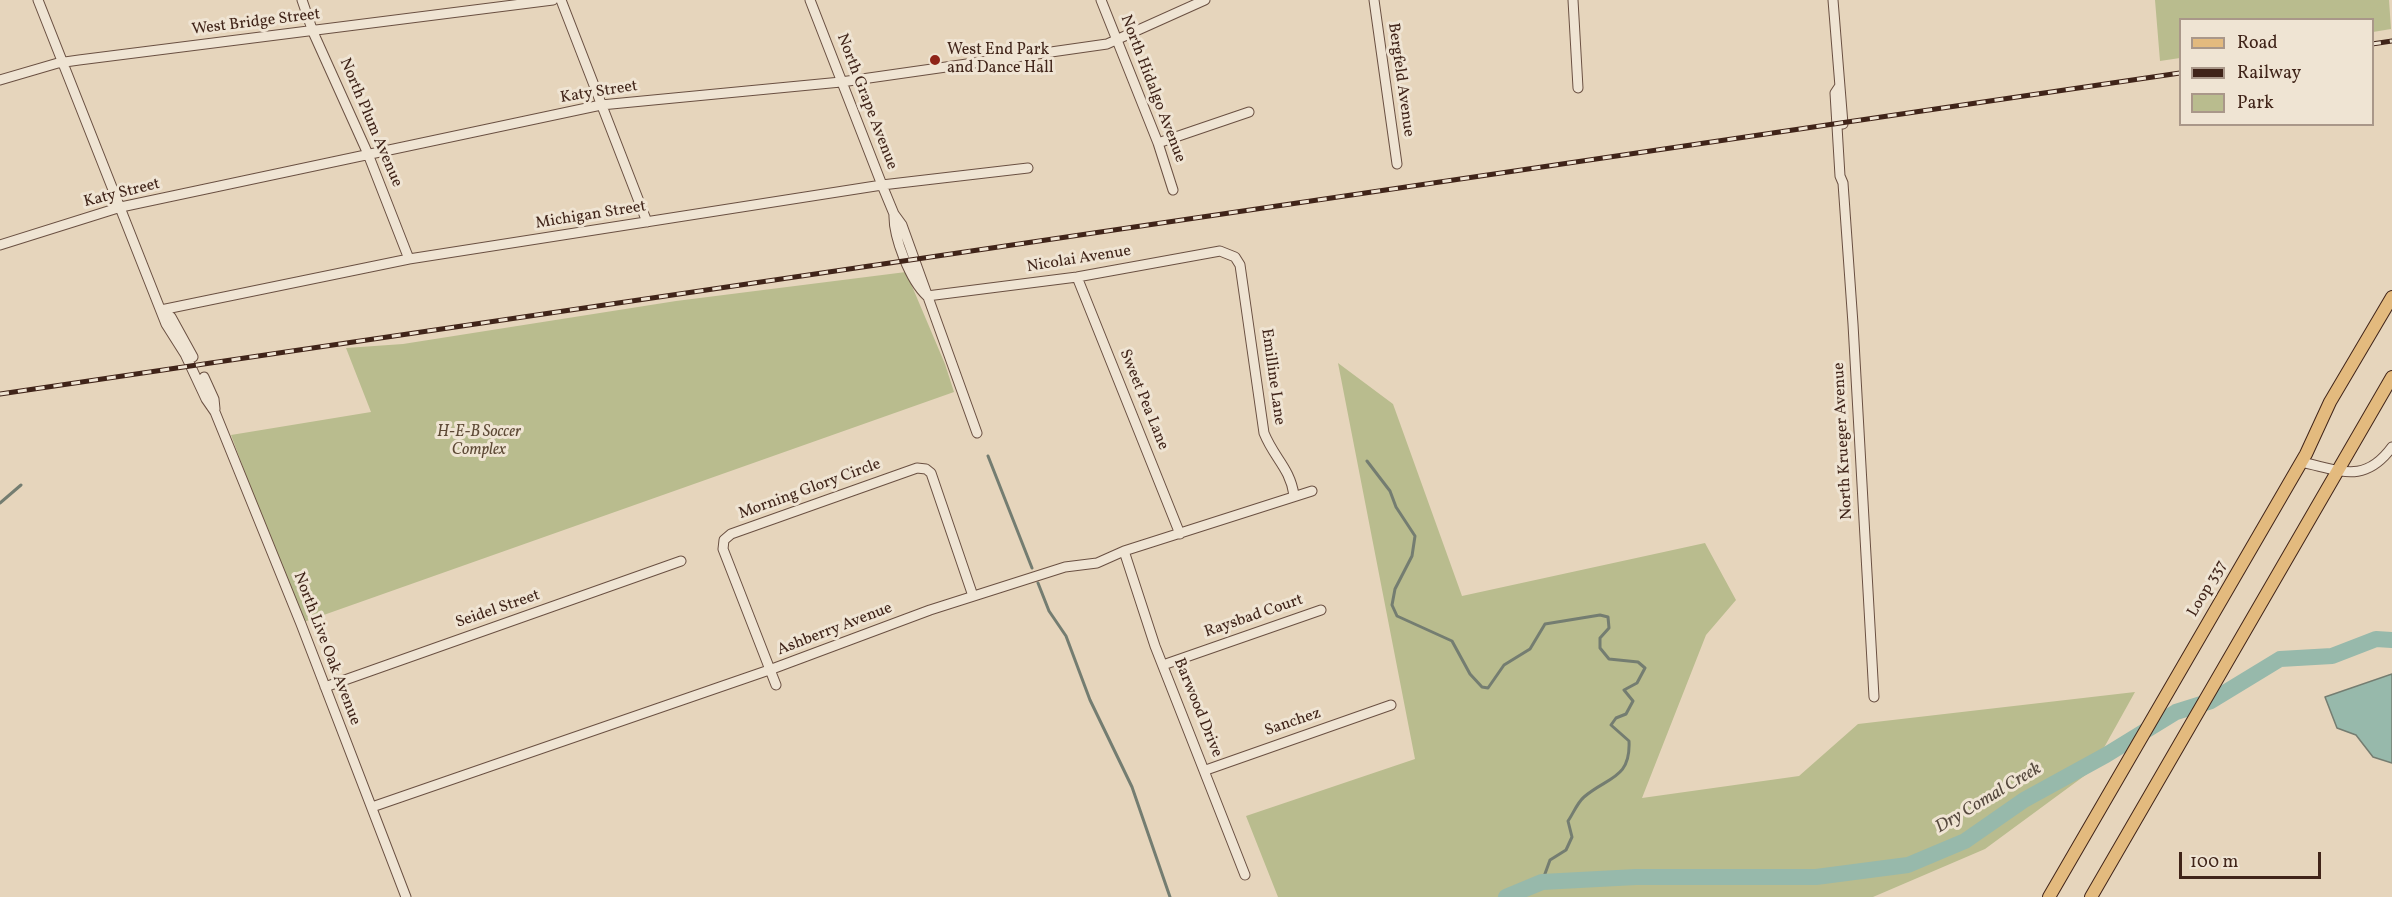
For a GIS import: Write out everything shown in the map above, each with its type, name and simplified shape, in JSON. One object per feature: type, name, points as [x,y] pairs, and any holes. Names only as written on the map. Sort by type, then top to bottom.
[{"type":"main road","name":"Loop 337","points":[[2049,897],[2301,462],[2330,402],[2392,297]]},
{"type":"main road","points":[[2364,344],[2392,308]]},
{"type":"main road","points":[[2091,897],[2392,376]]},
{"type":"street","name":"North Live Oak Avenue","points":[[38,0],[161,310],[171,317],[214,399],[215,412],[406,897]]},
{"type":"street","name":"North Plum Avenue","points":[[302,0],[368,154],[409,258]]},
{"type":"street","name":"West Bridge Street","points":[[0,80],[62,63],[553,0]]},
{"type":"street","points":[[561,0],[647,222]]},
{"type":"street","name":"North Grape Avenue","points":[[810,0],[894,214],[902,225],[977,433]]},
{"type":"street","name":"North Hidalgo Avenue","points":[[1101,0],[1158,143],[1173,190]]},
{"type":"street","name":"Katy Street","points":[[0,245],[122,207],[601,105],[841,82],[1107,44],[1205,0]]},
{"type":"street","name":"Bergfeld Avenue","points":[[1374,0],[1397,164]]},
{"type":"street","points":[[1573,0],[1578,88]]},
{"type":"street","name":"North Krueger Avenue","points":[[1833,0],[1839,87],[1842,93],[1845,174],[1843,183],[1875,697]]},
{"type":"street","points":[[1158,143],[1249,112]]},
{"type":"street","name":"Michigan Street","points":[[161,310],[409,258],[882,184],[1028,168]]},
{"type":"street","name":"Nicolai Avenue","points":[[927,296],[1077,277],[1220,251],[1234,257]]},
{"type":"street","name":"Emilline Lane","points":[[1234,257],[1241,269],[1264,433],[1271,450],[1287,469],[1294,495]]},
{"type":"street","name":"Sweet Pea Lane","points":[[1077,277],[1180,534]]},
{"type":"street","points":[[2301,462],[2358,473],[2373,467],[2392,447]]},
{"type":"street","name":"Morning Glory Circle","points":[[776,685],[772,669],[723,549],[724,540],[731,534],[917,468],[923,468],[932,476],[973,596]]},
{"type":"street","name":"Ashberry Avenue","points":[[372,807],[772,669],[973,596],[1065,567],[1097,563],[1124,551],[1312,491]]},
{"type":"street","name":"Barwood Drive","points":[[1124,551],[1163,665],[1206,770],[1245,875]]},
{"type":"street","name":"Seidel Street","points":[[325,687],[681,561]]},
{"type":"street","name":"Raysbad Court","points":[[1163,665],[1321,610]]},
{"type":"street","name":"Sanchez","points":[[1206,770],[1391,705]]},
{"type":"green space","points":[[2155,0],[2389,0],[2391,29],[2374,32],[2374,18],[2179,18],[2179,58],[2160,61]]},
{"type":"green space","name":"H-E-B Soccer Complex","points":[[906,272],[945,364],[954,392],[301,623],[231,435],[371,412],[346,348],[403,344],[676,301]]},
{"type":"green space","points":[[1338,363],[1393,404],[1462,596],[1705,543],[1736,600],[1706,635],[1642,798],[1799,776],[1858,724],[2135,692],[2091,771],[1985,849],[1873,897],[1278,897],[1246,816],[1415,759]]},
{"type":"shaded area","points":[[2392,674],[2392,763],[2373,757],[2356,735],[2337,728],[2325,697]]},
{"type":"waterway","points":[[988,456],[1032,568]]},
{"type":"waterway","points":[[1367,461],[1390,491],[1396,507],[1415,536],[1412,556],[1395,589],[1392,605],[1397,616],[1452,641],[1470,674],[1482,687],[1488,688],[1504,665],[1530,649],[1545,624],[1600,615],[1608,617],[1609,628],[1600,638],[1600,648],[1609,659],[1638,662],[1645,668],[1637,683],[1624,690],[1633,701],[1626,714],[1616,718],[1611,725],[1629,741],[1626,763],[1616,776],[1579,802],[1568,821],[1572,837],[1566,850],[1550,860],[1542,882]]},
{"type":"waterway","points":[[0,503],[21,485]]},
{"type":"waterway","points":[[1038,583],[1049,611],[1066,636],[1090,700],[1132,787],[1170,897]]},
{"type":"waterway","name":"Dry Comal Creek","points":[[1506,897],[1542,882],[1636,877],[1816,877],[1908,865],[1965,841],[2024,800],[2106,755],[2176,712],[2211,701],[2280,659],[2332,656],[2376,639],[2392,640]]},
{"type":"railway","points":[[2374,44],[2392,41]]},
{"type":"railway","points":[[0,394],[2179,73]]},
{"type":"place","name":"West End Park and Dance Hall","points":[[935,60]]}]
